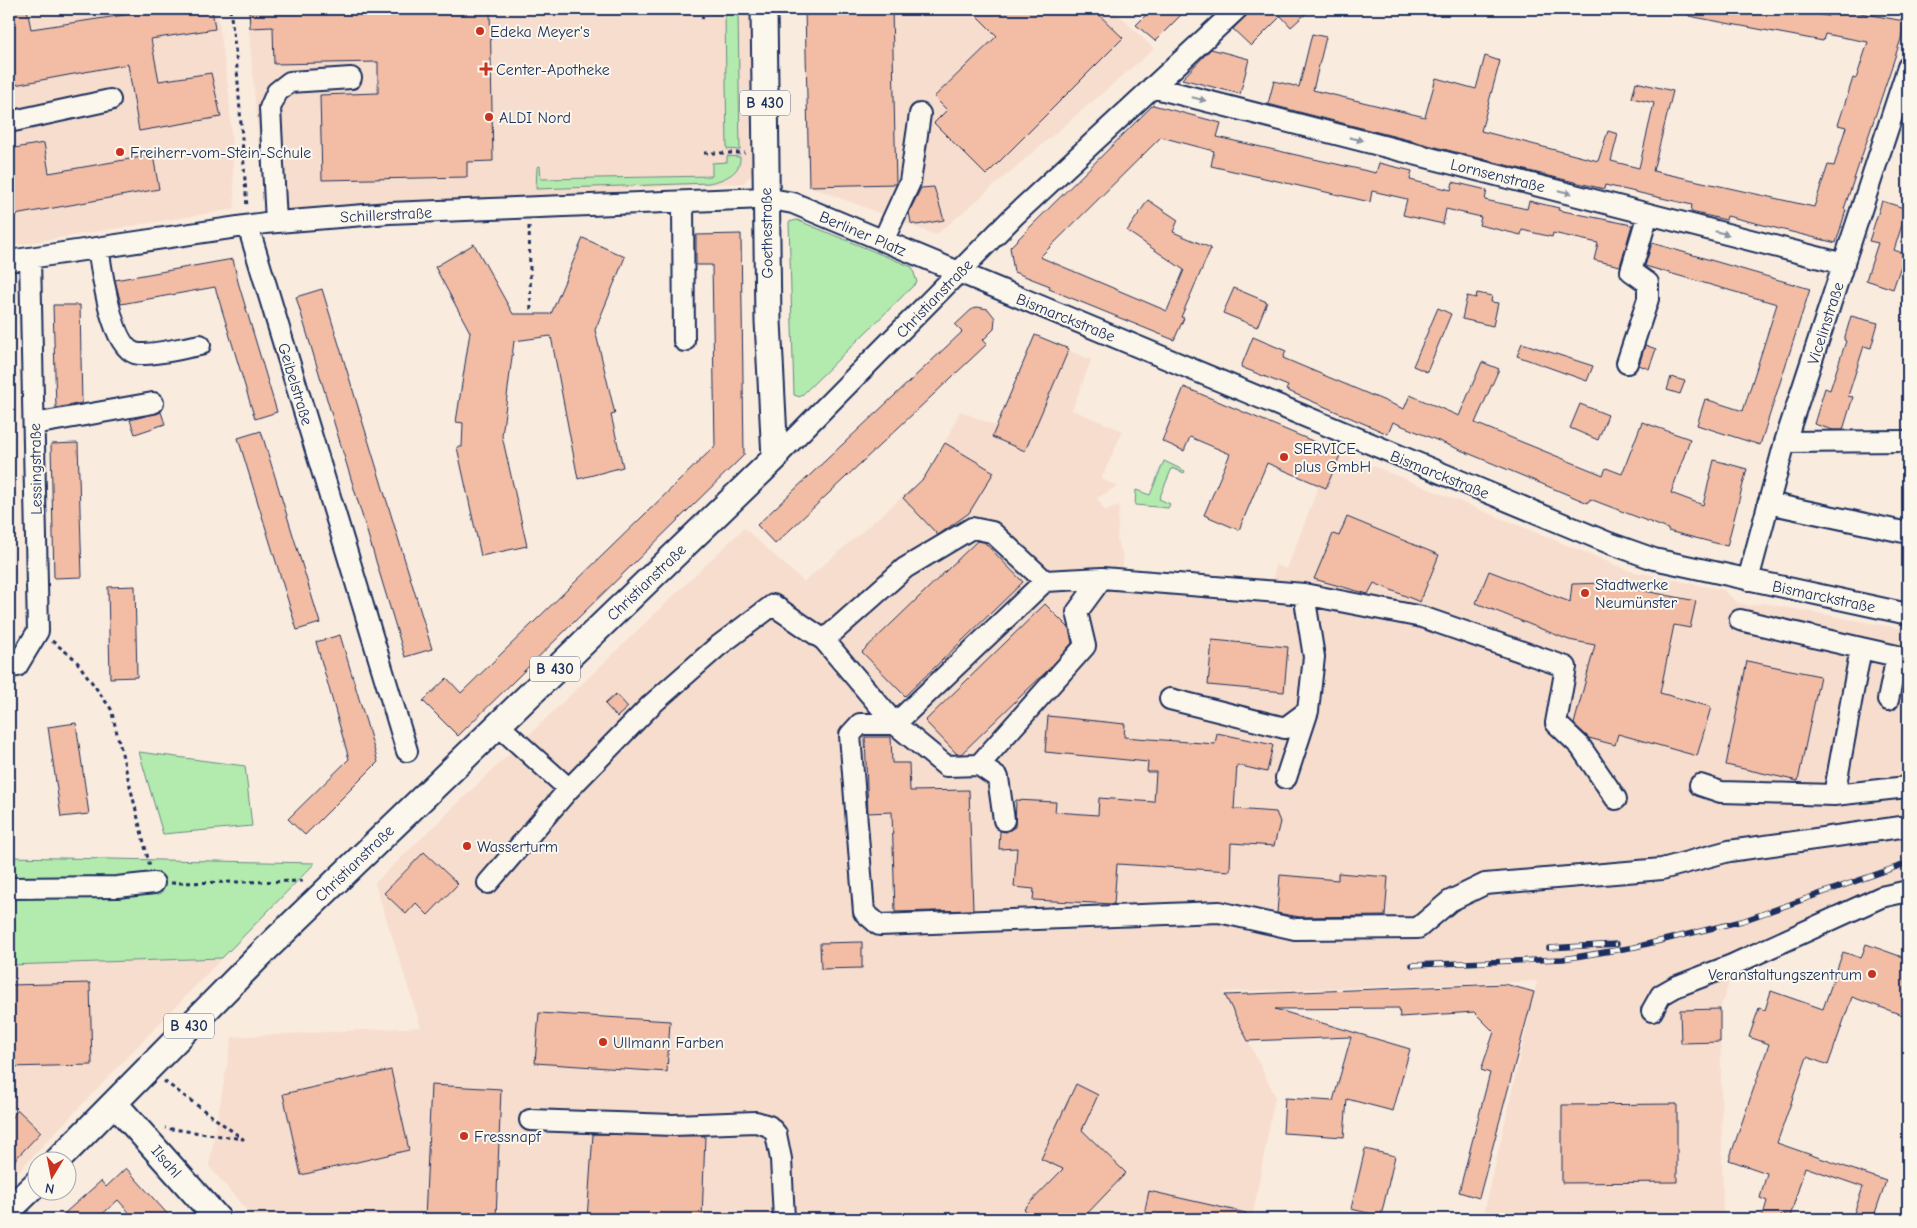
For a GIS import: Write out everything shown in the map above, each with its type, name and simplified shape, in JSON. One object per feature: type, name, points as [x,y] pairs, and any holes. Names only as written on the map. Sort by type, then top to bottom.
[{"type":"main road","name":"Goethestraße","points":[[764,9],[768,321],[775,458]]},
{"type":"main road","name":"Christianstraße","points":[[68,1150],[336,881],[775,458]]},
{"type":"main road","name":"Ilsahl","points":[[115,1104],[135,1124],[218,1219]]},
{"type":"main road","points":[[9,1210],[28,1192]]},
{"type":"street","name":"Christianstraße","points":[[775,458],[959,274],[1014,216],[1238,9]]},
{"type":"street","name":"Vicelinstraße","points":[[1748,580],[1785,442],[1908,67]]},
{"type":"street","points":[[276,222],[270,108],[277,92],[290,82],[352,78]]},
{"type":"street","name":"Lornsenstraße","points":[[1152,87],[1844,264]]},
{"type":"street","points":[[9,122],[110,100]]},
{"type":"street","points":[[883,241],[910,182],[920,114]]},
{"type":"street","name":"Schillerstraße","points":[[9,260],[276,222],[389,213],[684,203],[765,198]]},
{"type":"street","name":"Berliner Platz","points":[[765,198],[793,203],[959,274]]},
{"type":"street","points":[[684,203],[684,341]]},
{"type":"street","points":[[1628,363],[1648,299],[1648,283],[1631,271],[1648,214]]},
{"type":"street","name":"Geibelstraße","points":[[248,226],[408,751]]},
{"type":"street","points":[[98,248],[109,309],[127,348],[139,354],[200,345]]},
{"type":"street","name":"Lessingstraße","points":[[30,258],[38,631]]},
{"type":"street","name":"Bismarckstraße","points":[[959,274],[1609,543],[1654,559],[1908,614]]},
{"type":"street","points":[[34,424],[154,403]]},
{"type":"street","points":[[1785,442],[1908,441]]},
{"type":"street","points":[[1768,503],[1908,533]]},
{"type":"street","points":[[824,640],[905,568],[972,528],[992,532],[1045,581]]},
{"type":"street","points":[[979,765],[1085,646],[1078,612],[1102,578]]},
{"type":"street","points":[[1616,799],[1580,746],[1556,723],[1566,667],[1422,617],[1304,594],[1102,578],[1045,581],[895,724],[860,724],[850,735],[864,912],[879,925],[1218,912],[1295,929],[1418,928],[1450,901],[1485,884],[1662,869],[1729,851],[1908,826]]},
{"type":"street","points":[[1286,778],[1308,711],[1314,658],[1304,594]]},
{"type":"street","points":[[488,883],[570,789],[651,705],[717,647],[773,605],[824,640],[895,724],[946,766],[979,765],[998,778],[1004,820]]},
{"type":"street","points":[[1740,620],[1897,656],[1888,700]]},
{"type":"street","points":[[9,667],[17,666],[38,631]]},
{"type":"street","points":[[1834,795],[1861,648]]},
{"type":"street","points":[[1170,699],[1285,728],[1308,711]]},
{"type":"street","points":[[498,725],[570,789]]},
{"type":"street","points":[[1700,785],[1721,792],[1834,795],[1907,787]]},
{"type":"street","points":[[9,888],[117,887],[154,883]]},
{"type":"street","points":[[1652,1011],[1661,995],[1675,987],[1732,965],[1880,897],[1908,891]]},
{"type":"street","points":[[530,1120],[673,1125],[756,1122],[769,1126],[776,1134],[781,1159],[784,1219]]},
{"type":"path","points":[[230,9],[236,55],[248,226]]},
{"type":"path","points":[[702,19],[706,9]]},
{"type":"path","points":[[704,153],[765,153]]},
{"type":"path","points":[[529,208],[531,314]]},
{"type":"path","points":[[38,631],[75,658],[111,709],[154,883],[336,881]]},
{"type":"path","points":[[135,1124],[243,1139],[148,1069]]},
{"type":"shaded area","name":"Freiherr-vom-Stein-Schule","points":[[9,9],[217,9],[229,94],[235,209],[9,246]]},
{"type":"shaded area","points":[[247,9],[754,9],[756,171],[743,183],[628,189],[576,199],[265,214]]},
{"type":"shaded area","points":[[805,9],[1113,9],[1154,49],[936,235],[809,186]]},
{"type":"shaded area","name":"Stadtwerke Neumünster","points":[[1035,335],[1091,360],[1072,410],[1123,431],[1101,479],[1118,486],[1097,498],[1105,511],[1119,505],[1117,541],[1123,556],[1123,569],[1274,579],[1275,565],[1287,569],[1319,485],[1326,488],[1341,453],[1630,571],[1723,590],[1738,603],[1751,606],[1762,603],[1908,630],[1908,899],[1894,902],[1732,973],[1720,1009],[1723,1219],[1483,1219],[1537,981],[1224,992],[1275,1096],[1252,1219],[254,1219],[209,1166],[232,1037],[421,1027],[375,883],[744,528],[804,582],[924,478],[945,443],[960,411],[996,426]]},
{"type":"shaded area","points":[[222,958],[39,1150],[28,1150],[28,1161],[9,1181],[9,965]]},
{"type":"green space","points":[[712,9],[738,9],[740,150],[727,149],[725,14],[711,14]]},
{"type":"green space","points":[[727,156],[740,157],[738,168],[725,178],[709,183],[536,189],[537,167],[540,166],[541,179],[712,176],[712,163],[727,162]]},
{"type":"green space","points":[[797,220],[912,267],[917,282],[800,397],[794,395],[789,222]]},
{"type":"green space","points":[[1164,461],[1185,471],[1184,473],[1172,468],[1159,499],[1170,504],[1168,508],[1135,505],[1136,490],[1150,495]]},
{"type":"green space","points":[[139,752],[245,766],[252,826],[163,834]]},
{"type":"green space","points":[[9,857],[315,863],[222,958],[9,965]]},
{"type":"building","points":[[9,9],[27,9],[31,29],[144,12],[143,9],[212,9],[215,29],[151,39],[159,81],[211,73],[221,117],[139,131],[128,64],[9,86]]},
{"type":"building","points":[[249,9],[490,9],[493,161],[467,162],[467,177],[322,180],[320,95],[378,93],[378,62],[274,64],[273,27],[250,28]]},
{"type":"building","points":[[805,9],[892,9],[896,184],[809,186]]},
{"type":"building","points":[[970,9],[1093,9],[1123,38],[986,175],[934,123],[947,110],[934,97],[997,36]]},
{"type":"building","points":[[1152,9],[1187,9],[1155,41],[1136,25]]},
{"type":"building","points":[[1249,9],[1311,9],[1291,27],[1281,16],[1251,46],[1233,29],[1245,17]]},
{"type":"building","points":[[1689,9],[1785,9],[1828,16],[1829,9],[1839,9],[1904,21],[1901,39],[1844,209],[1846,210],[1836,243],[1727,216],[1726,220],[1691,212],[1692,205],[1605,185],[1604,189],[1545,175],[1268,104],[1274,81],[1299,87],[1312,34],[1326,37],[1313,90],[1425,117],[1436,78],[1476,89],[1485,56],[1500,61],[1481,131],[1598,161],[1608,131],[1618,134],[1611,161],[1639,168],[1654,103],[1632,98],[1636,82],[1673,91],[1653,171],[1814,207],[1828,165],[1834,166],[1846,127],[1838,125],[1853,78],[1856,79],[1868,42],[1825,34],[1823,41],[1689,16]]},
{"type":"building","points":[[1211,49],[1249,59],[1240,94],[1182,79]]},
{"type":"building","points":[[1153,105],[1221,123],[1217,137],[1376,173],[1379,163],[1412,171],[1410,180],[1451,190],[1453,182],[1487,190],[1485,200],[1527,209],[1529,201],[1559,208],[1558,210],[1632,225],[1620,266],[1594,260],[1598,243],[1553,233],[1552,237],[1522,230],[1521,235],[1479,225],[1481,217],[1446,209],[1443,224],[1403,215],[1407,199],[1372,191],[1370,202],[1211,166],[1214,151],[1161,137],[1040,257],[1167,311],[1184,270],[1127,231],[1148,200],[1178,220],[1173,232],[1211,248],[1181,317],[1184,318],[1174,340],[1049,289],[1050,286],[1014,272],[1010,247]]},
{"type":"building","points":[[44,143],[49,173],[153,155],[159,189],[9,216],[9,180],[11,180],[9,149]]},
{"type":"building","points":[[934,187],[944,220],[917,225],[911,223],[909,212],[921,188]]},
{"type":"building","points":[[1882,201],[1907,209],[1894,250],[1905,254],[1893,289],[1866,280],[1878,243],[1869,241]]},
{"type":"building","points":[[741,234],[744,455],[458,736],[423,701],[447,678],[461,693],[715,446],[712,265],[696,265],[696,235]]},
{"type":"building","points":[[583,238],[625,257],[595,330],[615,414],[611,415],[623,467],[578,479],[551,336],[514,341],[502,436],[527,546],[481,556],[457,447],[462,447],[463,423],[456,422],[470,332],[435,267],[474,244],[513,314],[551,314]]},
{"type":"building","points":[[1652,243],[1810,289],[1760,445],[1697,425],[1705,399],[1743,411],[1777,304],[1645,266]]},
{"type":"building","points":[[233,259],[238,282],[277,412],[255,419],[215,287],[121,304],[115,280]]},
{"type":"building","points":[[1234,288],[1267,302],[1257,327],[1223,313]]},
{"type":"building","points":[[322,289],[432,649],[405,657],[296,297]]},
{"type":"building","points":[[1477,293],[1492,296],[1491,302],[1498,303],[1493,326],[1462,319],[1467,296],[1476,298]]},
{"type":"building","points":[[53,305],[80,305],[82,403],[56,408]]},
{"type":"building","points":[[977,307],[988,309],[995,318],[994,329],[983,340],[987,344],[775,544],[757,525],[962,332],[955,325]]},
{"type":"building","points":[[1438,308],[1451,314],[1427,372],[1413,366]]},
{"type":"building","points":[[1851,316],[1878,323],[1871,348],[1864,346],[1848,396],[1853,397],[1843,430],[1833,430],[1814,424],[1825,388],[1830,390],[1846,341],[1844,340]]},
{"type":"building","points":[[1035,335],[1069,349],[1025,451],[992,437]]},
{"type":"building","points":[[1253,337],[1286,351],[1283,358],[1404,409],[1410,395],[1459,416],[1482,362],[1499,369],[1475,423],[1603,475],[1606,468],[1622,474],[1642,422],[1690,439],[1671,493],[1703,505],[1714,460],[1747,469],[1727,546],[1668,531],[1668,529],[1590,499],[1588,503],[1393,422],[1388,434],[1286,390],[1288,386],[1241,367]]},
{"type":"building","points":[[1522,343],[1593,366],[1587,381],[1517,356]]},
{"type":"building","points":[[1645,345],[1656,349],[1649,369],[1639,365]]},
{"type":"building","points":[[1671,377],[1685,381],[1680,394],[1667,390]]},
{"type":"building","name":"SERVICE plus GmbH","points":[[1184,387],[1341,453],[1326,488],[1267,463],[1239,530],[1204,515],[1230,454],[1190,437],[1184,451],[1162,441]]},
{"type":"building","points":[[1580,404],[1608,415],[1598,440],[1570,428]]},
{"type":"building","points":[[161,412],[165,424],[135,434],[130,420]]},
{"type":"building","points":[[261,431],[320,623],[297,630],[238,438]]},
{"type":"building","points":[[78,443],[82,577],[54,578],[51,444]]},
{"type":"building","points":[[945,443],[994,472],[969,513],[938,535],[903,498],[924,478]]},
{"type":"building","points":[[1347,517],[1439,555],[1420,602],[1374,583],[1368,594],[1314,579],[1333,534],[1339,536]]},
{"type":"building","points":[[977,541],[984,542],[1023,582],[905,696],[862,652]]},
{"type":"building","points":[[1489,571],[1570,602],[1572,584],[1604,583],[1696,601],[1690,628],[1674,625],[1660,693],[1711,707],[1697,756],[1618,734],[1615,745],[1589,738],[1574,724],[1595,645],[1569,640],[1476,603]]},
{"type":"building","points":[[135,586],[137,677],[110,678],[108,587]]},
{"type":"building","points":[[1045,604],[1069,628],[1072,643],[1051,667],[961,754],[957,754],[925,721]]},
{"type":"building","points":[[340,635],[378,762],[305,835],[288,819],[349,759],[316,642]]},
{"type":"building","points":[[1212,640],[1288,647],[1284,692],[1208,685]]},
{"type":"building","points":[[1747,661],[1820,676],[1798,781],[1726,765]]},
{"type":"building","points":[[616,694],[628,707],[617,717],[605,704]]},
{"type":"building","points":[[1048,716],[1125,724],[1124,737],[1215,744],[1217,733],[1273,745],[1267,772],[1237,765],[1234,809],[1276,812],[1280,822],[1274,846],[1231,843],[1230,871],[1117,864],[1114,904],[1033,900],[1034,889],[1014,887],[1017,848],[999,849],[1000,831],[1006,832],[1015,827],[1016,800],[1056,802],[1055,812],[1098,815],[1099,798],[1154,802],[1156,772],[1147,772],[1148,762],[1045,752]]},
{"type":"building","points":[[76,723],[89,814],[61,817],[48,727]]},
{"type":"building","points":[[865,737],[891,737],[892,763],[909,763],[910,791],[969,790],[973,910],[895,912],[892,812],[868,813]]},
{"type":"building","points":[[424,852],[458,884],[428,915],[416,903],[406,914],[384,893]]},
{"type":"building","points":[[1338,873],[1388,877],[1385,916],[1300,917],[1277,913],[1280,875],[1338,880]]},
{"type":"building","points":[[862,942],[862,968],[821,969],[820,943]]},
{"type":"building","points":[[1866,944],[1908,959],[1908,1017],[1852,997],[1828,1065],[1807,1057],[1777,1143],[1886,1181],[1873,1219],[1852,1219],[1863,1187],[1805,1167],[1790,1217],[1782,1214],[1780,1219],[1762,1219],[1767,1201],[1760,1198],[1767,1173],[1729,1160],[1769,1044],[1749,1037],[1759,1008],[1765,1010],[1771,991],[1823,1009],[1843,952],[1861,958]]},
{"type":"building","points":[[90,983],[92,1065],[9,1067],[9,985]]},
{"type":"building","points":[[1505,984],[1534,992],[1479,1198],[1459,1192],[1490,1073],[1481,1070],[1494,1032],[1474,1012],[1400,1017],[1399,1008],[1275,1009],[1410,1049],[1393,1111],[1347,1099],[1344,1137],[1283,1133],[1285,1098],[1333,1101],[1351,1037],[1248,1041],[1225,995]]},
{"type":"building","points":[[1720,1009],[1720,1042],[1681,1043],[1680,1010]]},
{"type":"building","name":"Ullmann Farben","points":[[539,1013],[670,1021],[667,1072],[535,1063]]},
{"type":"building","points":[[391,1070],[409,1150],[301,1175],[283,1094]]},
{"type":"building","points":[[1076,1084],[1098,1095],[1082,1130],[1126,1173],[1082,1219],[1035,1219],[1024,1209],[1063,1169],[1041,1159]]},
{"type":"building","name":"Fressnapf","points":[[431,1085],[501,1089],[496,1219],[425,1219]]},
{"type":"building","points":[[1677,1104],[1677,1182],[1562,1183],[1562,1105]]},
{"type":"building","points":[[18,1110],[41,1132],[9,1166],[9,1120]]},
{"type":"building","points":[[593,1134],[705,1136],[702,1219],[587,1219]]},
{"type":"building","points":[[1365,1149],[1395,1156],[1381,1216],[1351,1209]]},
{"type":"building","points":[[126,1168],[172,1219],[135,1219],[118,1200],[97,1219],[58,1219],[101,1181],[106,1187]]},
{"type":"building","points":[[1149,1191],[1246,1213],[1245,1219],[1143,1219]]},
{"type":"railway","points":[[1412,965],[1563,959],[1635,947],[1742,921],[1908,863]]},
{"type":"railway","points":[[1549,948],[1617,944]]},
{"type":"place","name":"Edeka Meyer's","points":[[480,31]]},
{"type":"place","name":"Center-Apotheke","points":[[486,69]]},
{"type":"place","name":"ALDI Nord","points":[[489,117]]},
{"type":"place","name":"Freiherr-vom-Stein-Schule","points":[[120,152]]},
{"type":"place","name":"SERVICE plus GmbH","points":[[1284,457]]},
{"type":"place","name":"Stadtwerke Neumünster","points":[[1585,593]]},
{"type":"place","name":"Wasserturm","points":[[467,846]]},
{"type":"place","name":"Veranstaltungszentrum","points":[[1872,974]]},
{"type":"place","name":"Ullmann Farben","points":[[603,1042]]},
{"type":"place","name":"Fressnapf","points":[[464,1136]]}]
